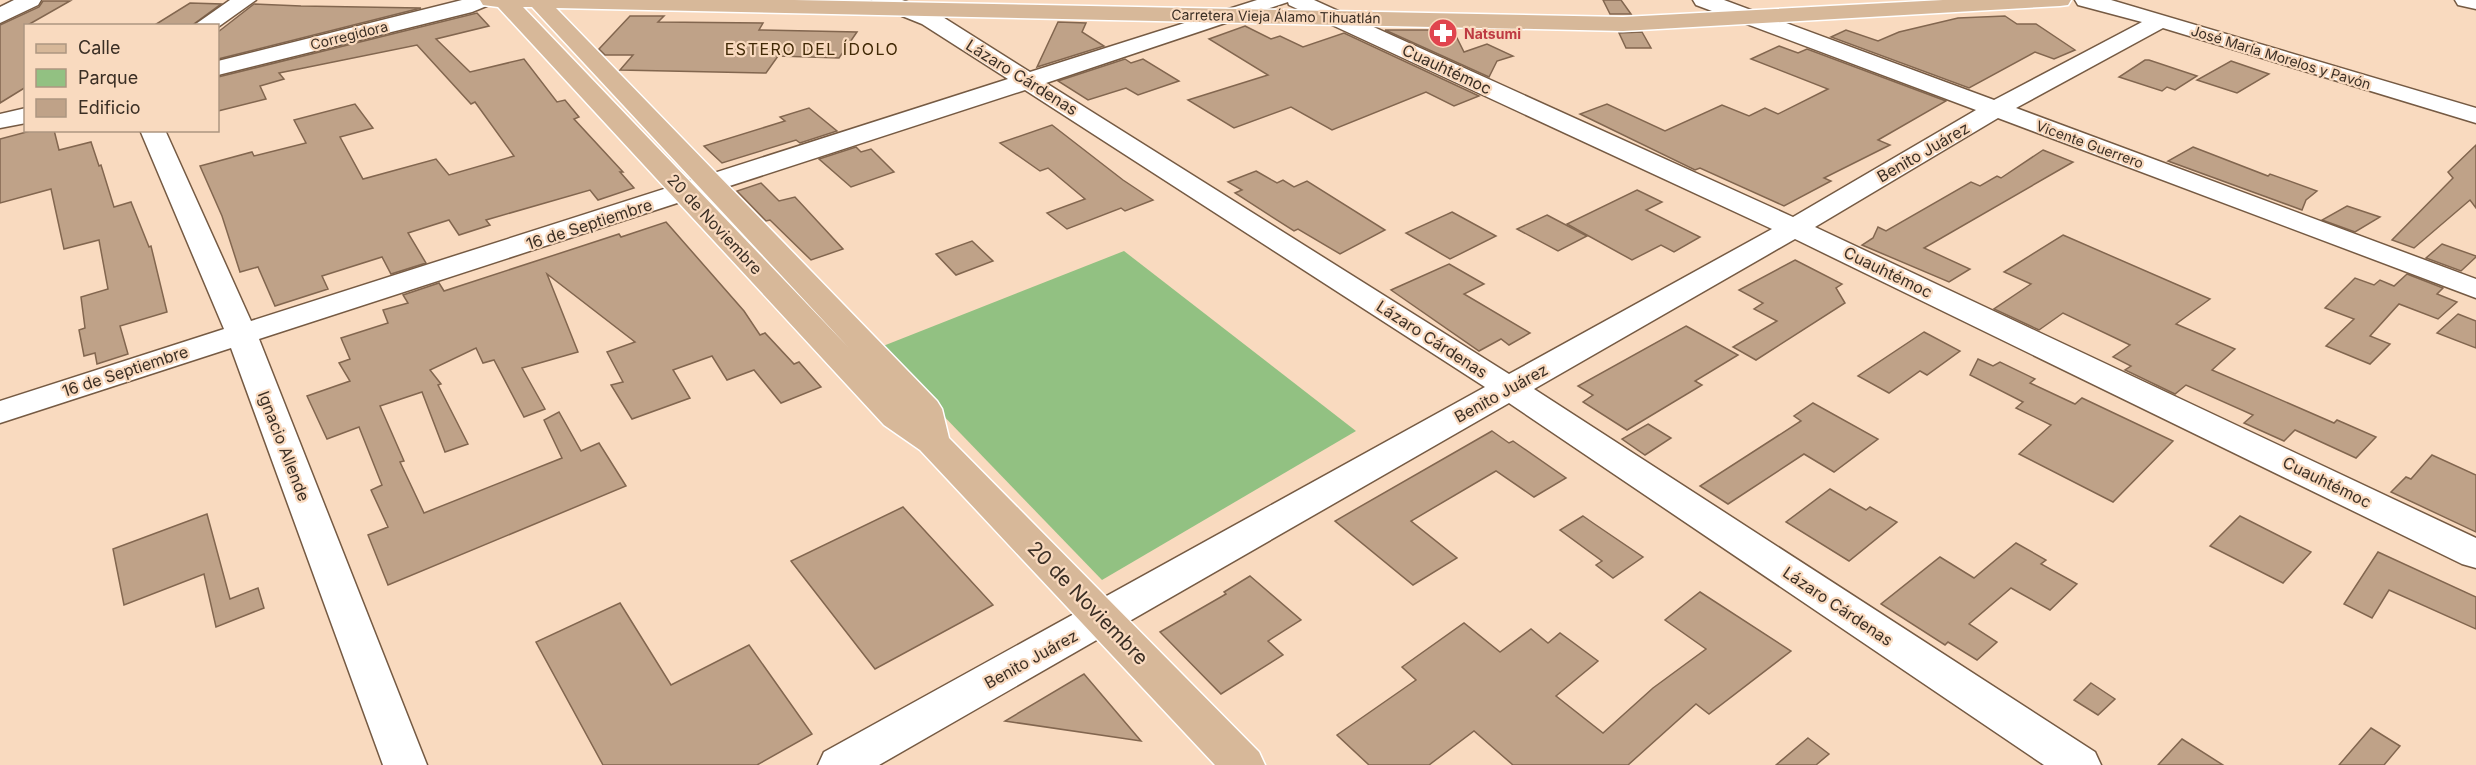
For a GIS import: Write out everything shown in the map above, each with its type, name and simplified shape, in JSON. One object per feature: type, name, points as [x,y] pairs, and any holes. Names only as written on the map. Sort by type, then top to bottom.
[{"type":"main road","points":[[496,0],[888,3]]},
{"type":"main road","name":"20 de Noviembre","points":[[496,0],[583,85],[699,189]]},
{"type":"main road","name":"Carretera Vieja Álamo Tihuatlán","points":[[1127,0],[1288,2],[1613,12],[1908,0]]},
{"type":"main road","name":"Carretera Vieja Álamo Tihuatlán","points":[[927,9],[1623,24],[1727,8],[2060,0]]},
{"type":"main road","name":"20 de Noviembre","points":[[540,1],[610,77],[699,189],[896,417],[932,441],[1243,765]]},
{"type":"street","points":[[0,16],[30,0]]},
{"type":"street","name":"Corregidora","points":[[219,68],[496,0]]},
{"type":"street","name":"José María Morelos y Pavón","points":[[2085,0],[2161,20],[2476,116]]},
{"type":"street","points":[[2466,0],[2476,3]]},
{"type":"street","points":[[207,24],[235,2]]},
{"type":"street","name":"16 de Septiembre","points":[[0,412],[241,333],[699,189],[1233,15],[1288,2]]},
{"type":"street","name":"Cuauhtémoc","points":[[1288,2],[1334,17],[1794,228],[2476,554]]},
{"type":"street","name":"Lázaro Cárdenas","points":[[888,3],[927,9],[1030,81],[1509,388],[2079,765]]},
{"type":"street","name":"Vicente Guerrero","points":[[1727,8],[2476,289]]},
{"type":"street","name":"Benito Juárez","points":[[840,765],[1794,228],[1996,109],[2161,20]]},
{"type":"street","points":[[583,85],[610,77]]},
{"type":"street","points":[[0,121],[24,115]]},
{"type":"street","name":"Ignacio Allende","points":[[153,132],[241,333],[405,765]]},
{"type":"green space","points":[[1124,251],[1356,431],[1102,580],[878,348]]},
{"type":"building","points":[[1603,0],[1621,0],[1631,14],[1610,14]]},
{"type":"building","points":[[43,1],[70,1],[30,24],[24,24],[24,88],[0,103],[0,25],[39,7]]},
{"type":"building","points":[[190,3],[221,4],[194,24],[156,24]]},
{"type":"building","points":[[254,4],[421,8],[219,59],[219,31]]},
{"type":"building","points":[[477,13],[489,26],[436,39],[470,72],[524,59],[557,102],[565,100],[579,117],[574,119],[623,172],[620,172],[634,188],[598,200],[590,190],[486,220],[490,225],[459,235],[449,220],[408,233],[426,263],[391,274],[382,257],[322,276],[328,289],[275,306],[258,267],[240,272],[222,216],[200,166],[252,152],[254,156],[306,143],[294,120],[355,104],[373,128],[340,137],[363,179],[436,159],[449,175],[514,156],[475,102],[471,104],[417,45],[279,73],[284,79],[260,86],[266,99],[219,111],[219,77]]},
{"type":"building","points":[[630,16],[664,16],[658,22],[763,23],[759,30],[857,32],[839,58],[778,56],[766,73],[620,70],[633,55],[605,55],[599,49]]},
{"type":"building","points":[[2005,16],[2017,24],[2036,24],[2075,50],[2054,59],[2035,52],[1969,88],[1831,37],[1846,30],[1878,41],[1899,32],[1958,18]]},
{"type":"building","points":[[1058,22],[1086,23],[1082,32],[1104,46],[1037,67]]},
{"type":"building","points":[[1245,26],[1271,39],[1280,36],[1303,47],[1344,33],[1479,96],[1454,106],[1426,92],[1332,130],[1291,107],[1234,128],[1188,100],[1268,75],[1209,39]]},
{"type":"building","points":[[1385,30],[1453,30],[1464,52],[1487,44],[1513,56],[1497,61],[1489,77]]},
{"type":"building","points":[[1642,32],[1651,48],[1626,48],[1619,33]]},
{"type":"building","points":[[1779,46],[1798,53],[1807,49],[1946,101],[1878,140],[1890,145],[1824,178],[1831,181],[1784,206],[1700,168],[1695,170],[1580,114],[1607,104],[1665,131],[1722,105],[1749,116],[1765,108],[1778,114],[1828,89],[1751,59]]},
{"type":"building","points":[[1125,59],[1131,63],[1143,59],[1179,81],[1138,95],[1126,88],[1088,100],[1058,81]]},
{"type":"building","points":[[2145,60],[2197,76],[2175,90],[2167,87],[2162,91],[2119,77]]},
{"type":"building","points":[[2231,61],[2269,74],[2237,93],[2197,80]]},
{"type":"building","points":[[809,108],[837,131],[800,143],[796,140],[722,163],[704,146],[785,121],[780,117]]},
{"type":"building","points":[[1052,125],[1123,180],[1153,200],[1125,211],[1121,208],[1067,229],[1047,213],[1085,199],[1048,168],[1040,171],[1000,143]]},
{"type":"building","points":[[26,132],[54,132],[59,150],[91,142],[114,207],[131,202],[149,247],[151,246],[167,312],[120,326],[128,354],[97,364],[95,353],[84,356],[79,330],[85,328],[81,297],[108,289],[99,240],[64,249],[51,189],[0,203],[0,139]]},
{"type":"building","points":[[2476,145],[2476,208],[2470,200],[2414,248],[2392,240],[2453,178],[2448,172]]},
{"type":"building","points":[[856,147],[861,152],[871,149],[894,172],[851,187],[819,159]]},
{"type":"building","points":[[2193,147],[2268,176],[2270,174],[2317,191],[2306,200],[2302,210],[2168,161]]},
{"type":"building","points":[[2043,150],[2073,162],[1924,248],[1970,269],[1949,282],[1862,245],[1873,238],[1878,227],[1886,231],[1971,182],[1980,186],[1997,176],[2001,178]]},
{"type":"building","points":[[1256,171],[1277,183],[1283,180],[1294,187],[1307,181],[1385,230],[1340,254],[1298,229],[1294,231],[1235,193],[1242,190],[1228,182]]},
{"type":"building","points":[[761,183],[779,201],[795,197],[843,249],[811,260],[770,220],[766,221],[737,191]]},
{"type":"building","points":[[1637,190],[1662,202],[1646,210],[1700,237],[1674,252],[1661,245],[1632,260],[1567,224]]},
{"type":"building","points":[[2347,206],[2380,217],[2355,232],[2322,220]]},
{"type":"building","points":[[1452,212],[1496,236],[1450,259],[1406,233]]},
{"type":"building","points":[[1547,215],[1587,236],[1558,251],[1517,229]]},
{"type":"building","points":[[666,222],[744,311],[760,335],[765,333],[794,364],[799,362],[821,387],[781,403],[754,370],[727,380],[712,356],[673,370],[690,398],[632,419],[611,385],[623,382],[607,352],[635,342],[547,274],[578,352],[522,368],[545,409],[524,417],[494,360],[483,363],[476,348],[430,370],[441,384],[438,385],[468,444],[445,452],[422,392],[380,406],[404,461],[400,462],[424,513],[562,458],[544,420],[559,412],[581,451],[599,443],[626,486],[388,585],[368,535],[388,527],[371,490],[382,485],[359,427],[327,439],[307,396],[350,381],[339,363],[350,359],[341,338],[388,323],[383,310],[408,303],[403,295],[439,283],[444,291],[619,234],[621,237]]},
{"type":"building","points":[[2063,235],[2210,299],[2176,324],[2235,349],[2212,370],[2334,423],[2337,420],[2376,437],[2356,458],[2295,430],[2284,441],[2244,423],[2253,415],[2186,385],[2175,394],[2125,370],[2131,366],[2113,357],[2130,345],[2063,313],[2039,330],[1994,309],[2031,284],[2004,272]]},
{"type":"building","points":[[972,241],[993,261],[956,275],[936,254]]},
{"type":"building","points":[[2442,244],[2476,257],[2461,271],[2426,258]]},
{"type":"building","points":[[1795,260],[1842,284],[1836,288],[1845,303],[1756,360],[1733,347],[1777,321],[1754,309],[1763,303],[1739,290]]},
{"type":"building","points":[[1449,264],[1484,284],[1464,294],[1530,333],[1509,345],[1501,339],[1479,351],[1391,290]]},
{"type":"building","points":[[2407,274],[2443,288],[2437,294],[2457,302],[2438,319],[2399,304],[2370,336],[2390,344],[2370,364],[2326,346],[2354,319],[2325,308],[2355,278],[2374,285],[2380,280],[2394,286]]},
{"type":"building","points":[[2458,314],[2476,321],[2476,348],[2437,333]]},
{"type":"building","points":[[1686,326],[1738,355],[1695,381],[1702,385],[1627,430],[1583,402],[1593,395],[1578,386]]},
{"type":"building","points":[[1924,332],[1960,351],[1927,375],[1920,371],[1889,393],[1858,376]]},
{"type":"building","points":[[1978,359],[1993,366],[2000,362],[2035,379],[2030,383],[2075,404],[2082,398],[2173,441],[2113,502],[2019,454],[2051,425],[2016,408],[2023,402],[1970,375]]},
{"type":"building","points":[[1813,403],[1878,439],[1834,472],[1804,454],[1728,504],[1700,486],[1801,421],[1794,416]]},
{"type":"building","points":[[1648,424],[1671,438],[1645,455],[1622,439]]},
{"type":"building","points":[[1492,431],[1509,443],[1513,441],[1566,478],[1534,497],[1496,471],[1411,521],[1457,558],[1413,585],[1335,521]]},
{"type":"building","points":[[2432,455],[2476,475],[2476,532],[2391,492],[2406,477],[2411,479]]},
{"type":"building","points":[[1830,489],[1866,510],[1870,507],[1897,522],[1849,561],[1786,522]]},
{"type":"building","points":[[903,507],[993,605],[875,669],[791,561]]},
{"type":"building","points":[[207,514],[230,599],[258,588],[264,608],[216,627],[204,574],[124,605],[113,549]]},
{"type":"building","points":[[1583,516],[1643,557],[1613,578],[1596,565],[1602,561],[1560,530]]},
{"type":"building","points":[[2240,516],[2311,552],[2283,583],[2210,546]]},
{"type":"building","points":[[2016,543],[2046,560],[2041,564],[2077,584],[2050,610],[2011,588],[1969,624],[1997,642],[1977,660],[1948,642],[1945,645],[1881,604],[1940,557],[1974,578]]},
{"type":"building","points":[[2378,552],[2476,597],[2476,629],[2389,590],[2372,618],[2344,604]]},
{"type":"building","points":[[1250,576],[1301,620],[1268,641],[1283,655],[1221,694],[1160,632],[1226,594],[1224,592]]},
{"type":"building","points":[[1700,592],[1791,651],[1709,714],[1696,704],[1628,765],[1513,765],[1474,731],[1429,765],[1369,765],[1337,735],[1416,680],[1402,667],[1464,623],[1500,652],[1531,629],[1548,643],[1560,633],[1598,661],[1556,696],[1603,733],[1653,688],[1706,649],[1665,620]]},
{"type":"building","points":[[620,603],[671,685],[749,645],[812,734],[757,765],[603,765],[536,642]]},
{"type":"building","points":[[1084,674],[1141,741],[1005,721]]},
{"type":"building","points":[[2091,683],[2115,699],[2098,715],[2074,700]]},
{"type":"building","points":[[2371,728],[2400,746],[2384,765],[2339,765]]},
{"type":"building","points":[[1808,738],[1829,754],[1816,765],[1776,765]]},
{"type":"building","points":[[2182,739],[2223,765],[2158,765]]},
{"type":"place","name":"Natsumi","points":[[1443,33]]},
{"type":"district","name":"ESTERO DEL ÍDOLO","points":[[812,49]]}]
